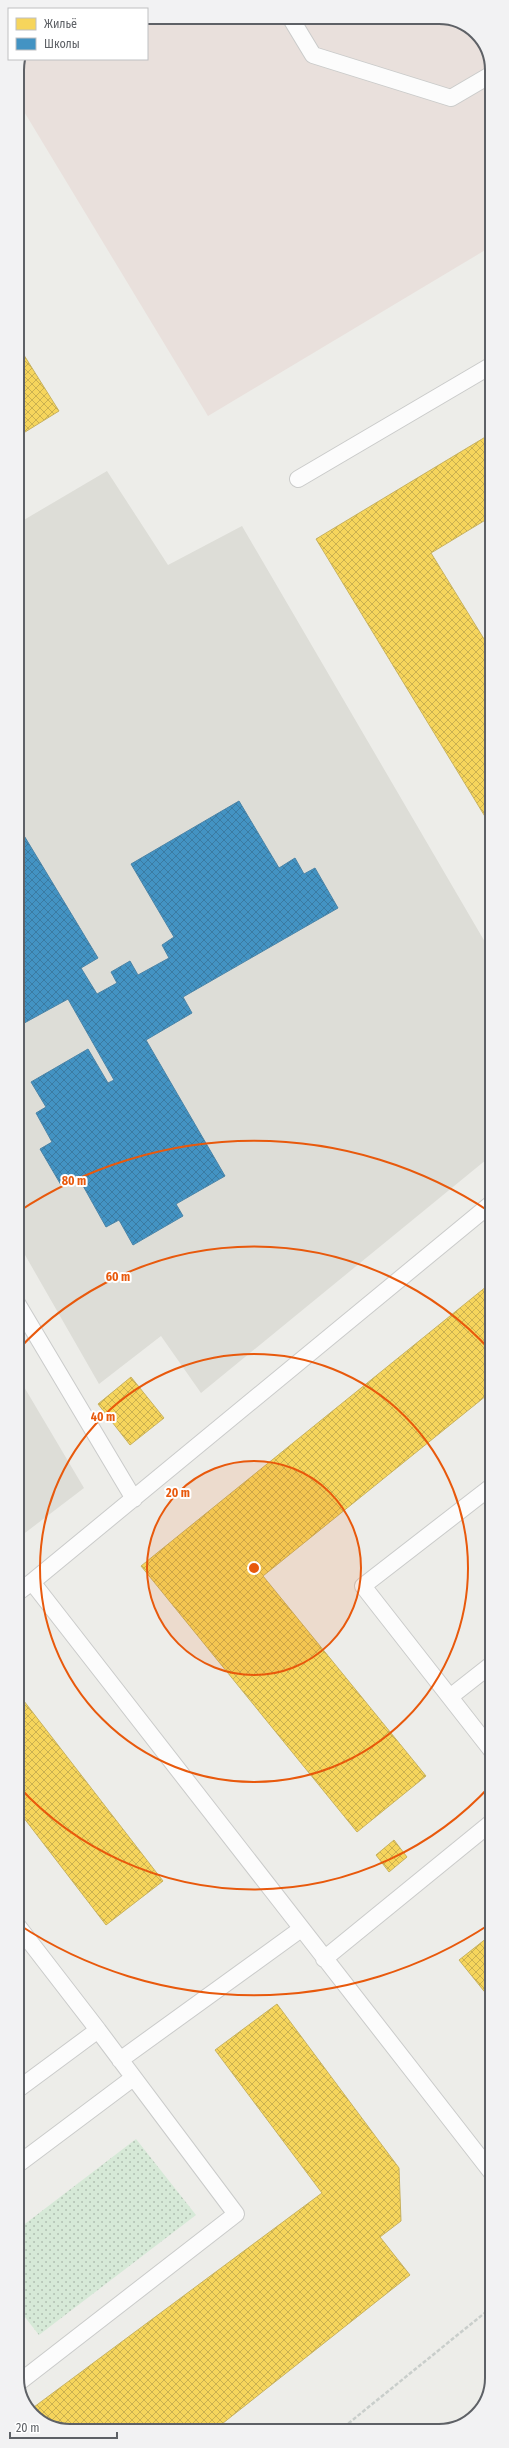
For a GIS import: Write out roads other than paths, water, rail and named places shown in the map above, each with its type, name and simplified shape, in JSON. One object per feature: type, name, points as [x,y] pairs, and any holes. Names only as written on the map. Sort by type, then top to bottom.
[{"type":"lane","points":[[294,24],[313,55],[451,98],[485,78]]},
{"type":"lane","points":[[298,478],[485,369]]},
{"type":"lane","points":[[24,1588],[134,1499],[485,1209]]},
{"type":"lane","points":[[24,1315],[134,1499]]},
{"type":"lane","points":[[485,1491],[363,1586],[485,1741]]},
{"type":"lane","points":[[32,1582],[485,2164]]},
{"type":"lane","points":[[450,1697],[485,1670]]},
{"type":"lane","points":[[324,1959],[485,1828]]},
{"type":"lane","points":[[120,2060],[301,1929]]},
{"type":"lane","points":[[24,1934],[236,2214],[24,2379]]},
{"type":"lane","points":[[24,2085],[98,2030]]},
{"type":"lane","points":[[24,2160],[133,2078]]}]
